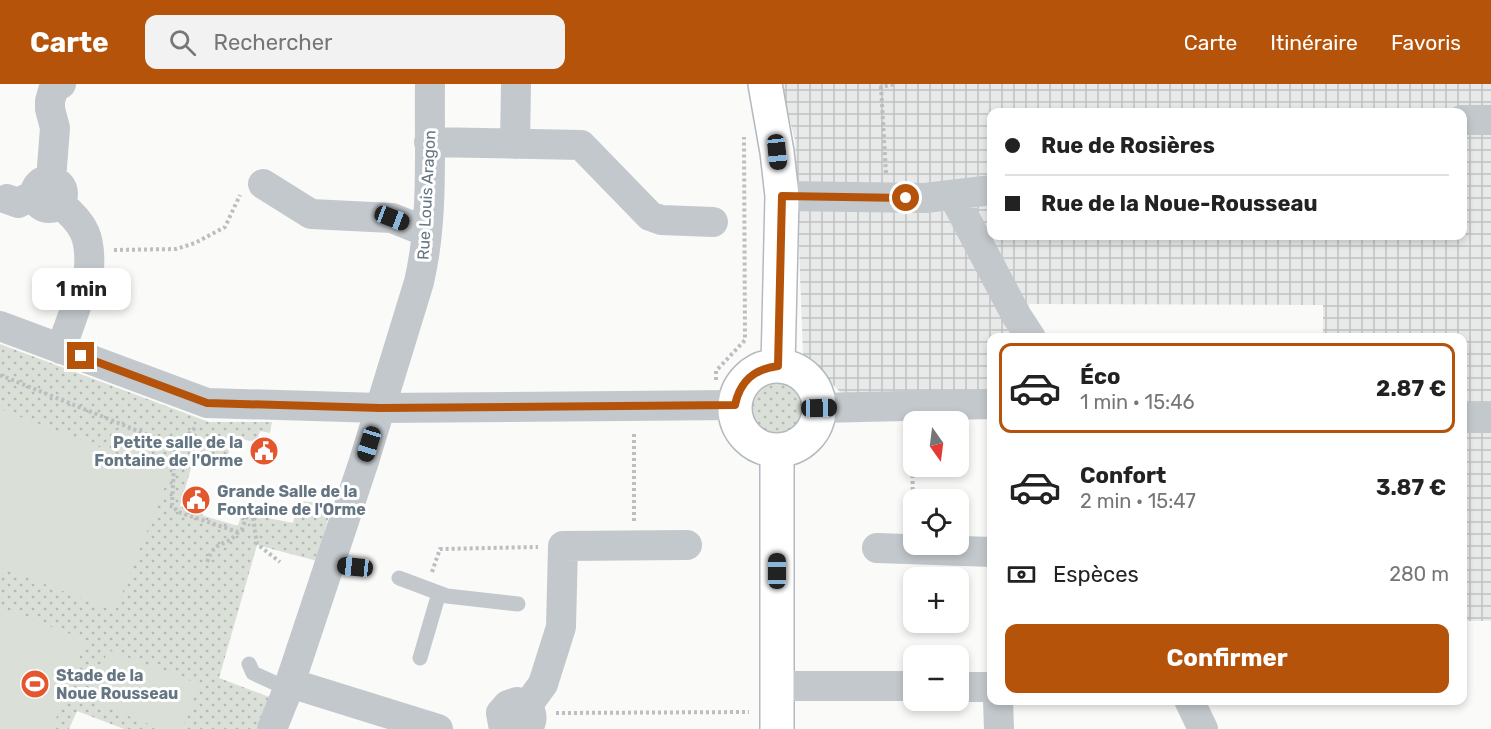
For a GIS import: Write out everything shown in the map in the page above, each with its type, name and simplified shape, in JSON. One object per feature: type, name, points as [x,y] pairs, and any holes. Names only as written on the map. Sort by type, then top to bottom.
[{"type":"street","points":[[61,349],[89,270],[87,239],[80,221],[38,195],[54,128],[50,101],[54,87],[62,84]]},
{"type":"street","name":"Rue Louis Aragon","points":[[272,729],[342,566],[380,408],[425,258],[430,84]]},
{"type":"street","points":[[515,144],[516,84]]},
{"type":"street","points":[[765,84],[782,196],[772,367]]},
{"type":"street","points":[[1467,120],[1491,120]]},
{"type":"street","points":[[429,142],[581,145],[650,216],[661,220],[713,222]]},
{"type":"street","points":[[263,184],[311,214],[392,218],[427,232]]},
{"type":"street","points":[[782,196],[925,198],[987,191]]},
{"type":"street","points":[[953,195],[986,239],[1016,315],[1028,333]]},
{"type":"street","points":[[0,326],[207,403],[380,408],[725,405],[735,412],[739,427],[749,440],[762,447],[777,450],[793,447],[807,438],[816,424],[819,408],[817,397],[806,379],[798,372],[772,367],[757,371],[725,405]]},
{"type":"street","points":[[819,408],[987,404]]},
{"type":"street","points":[[1467,418],[1491,418]]},
{"type":"street","points":[[777,450],[777,709],[903,689]]},
{"type":"street","points":[[520,723],[543,684],[561,627],[562,546],[687,546]]},
{"type":"street","points":[[877,548],[903,549]]},
{"type":"street","points":[[969,551],[987,552]]},
{"type":"street","points":[[289,686],[438,729]]},
{"type":"street","points":[[969,687],[987,687]]},
{"type":"street","points":[[998,705],[999,729]]},
{"type":"street","points":[[1191,705],[1203,729]]},
{"type":"lane","points":[[399,578],[447,596],[518,604]]},
{"type":"lane","points":[[420,658],[433,590]]},
{"type":"lane","points":[[249,664],[253,673],[289,686]]},
{"type":"path","points":[[887,197],[881,87],[895,84]]},
{"type":"path","points":[[725,405],[716,370],[745,340],[744,131]]},
{"type":"path","points":[[89,251],[176,249],[195,243],[225,227],[242,191],[263,184]]},
{"type":"path","points":[[0,375],[176,446]]},
{"type":"path","points":[[207,403],[201,421],[176,446],[172,505],[178,512],[238,532]]},
{"type":"path","points":[[634,406],[634,546]]},
{"type":"path","points":[[912,406],[913,489]]},
{"type":"path","points":[[207,562],[211,551],[220,544],[233,540],[242,530],[251,504],[257,544],[280,562]]},
{"type":"path","points":[[433,590],[440,549],[562,546]]},
{"type":"path","points":[[520,723],[574,712],[777,709]]},
{"type":"shaded area","points":[[780,84],[1491,84],[1491,621],[1467,621],[1467,333],[1323,333],[1323,305],[1029,304],[1019,333],[987,333],[987,397],[844,396],[803,354],[795,140]]},
{"type":"shaded area","points":[[0,344],[209,422],[272,422],[270,433],[260,431],[257,441],[234,439],[223,467],[194,458],[180,506],[196,511],[199,509],[204,516],[238,526],[242,513],[293,523],[298,501],[332,504],[317,561],[257,545],[219,678],[275,699],[263,729],[124,729],[77,711],[69,729],[0,729]]},
{"type":"shaded area","points":[[778,380],[788,382],[797,388],[803,397],[805,407],[803,417],[797,426],[788,432],[778,434],[768,432],[759,426],[753,417],[751,407],[753,397],[759,388],[768,382]]},
{"type":"shaded area","points":[[0,409],[170,474],[115,611],[0,567]]},
{"type":"shaded area","name":"Stade de la Noue Rousseau","points":[[0,607],[86,640],[52,729],[0,729]]},
{"type":"shaded area","points":[[108,650],[199,684],[182,729],[162,729],[89,701]]},
{"type":"place","name":"Petite salle de la Fontaine de l'Orme","points":[[264,451]]},
{"type":"place","name":"Grande Salle de la Fontaine de l'Orme","points":[[196,500]]},
{"type":"place","name":"Stade de la Noue Rousseau","points":[[35,684]]},
{"type":"route","points":[[81,356],[207,403],[380,408],[735,405],[737,394],[749,377],[757,371],[778,366],[782,196],[906,198]]}]
